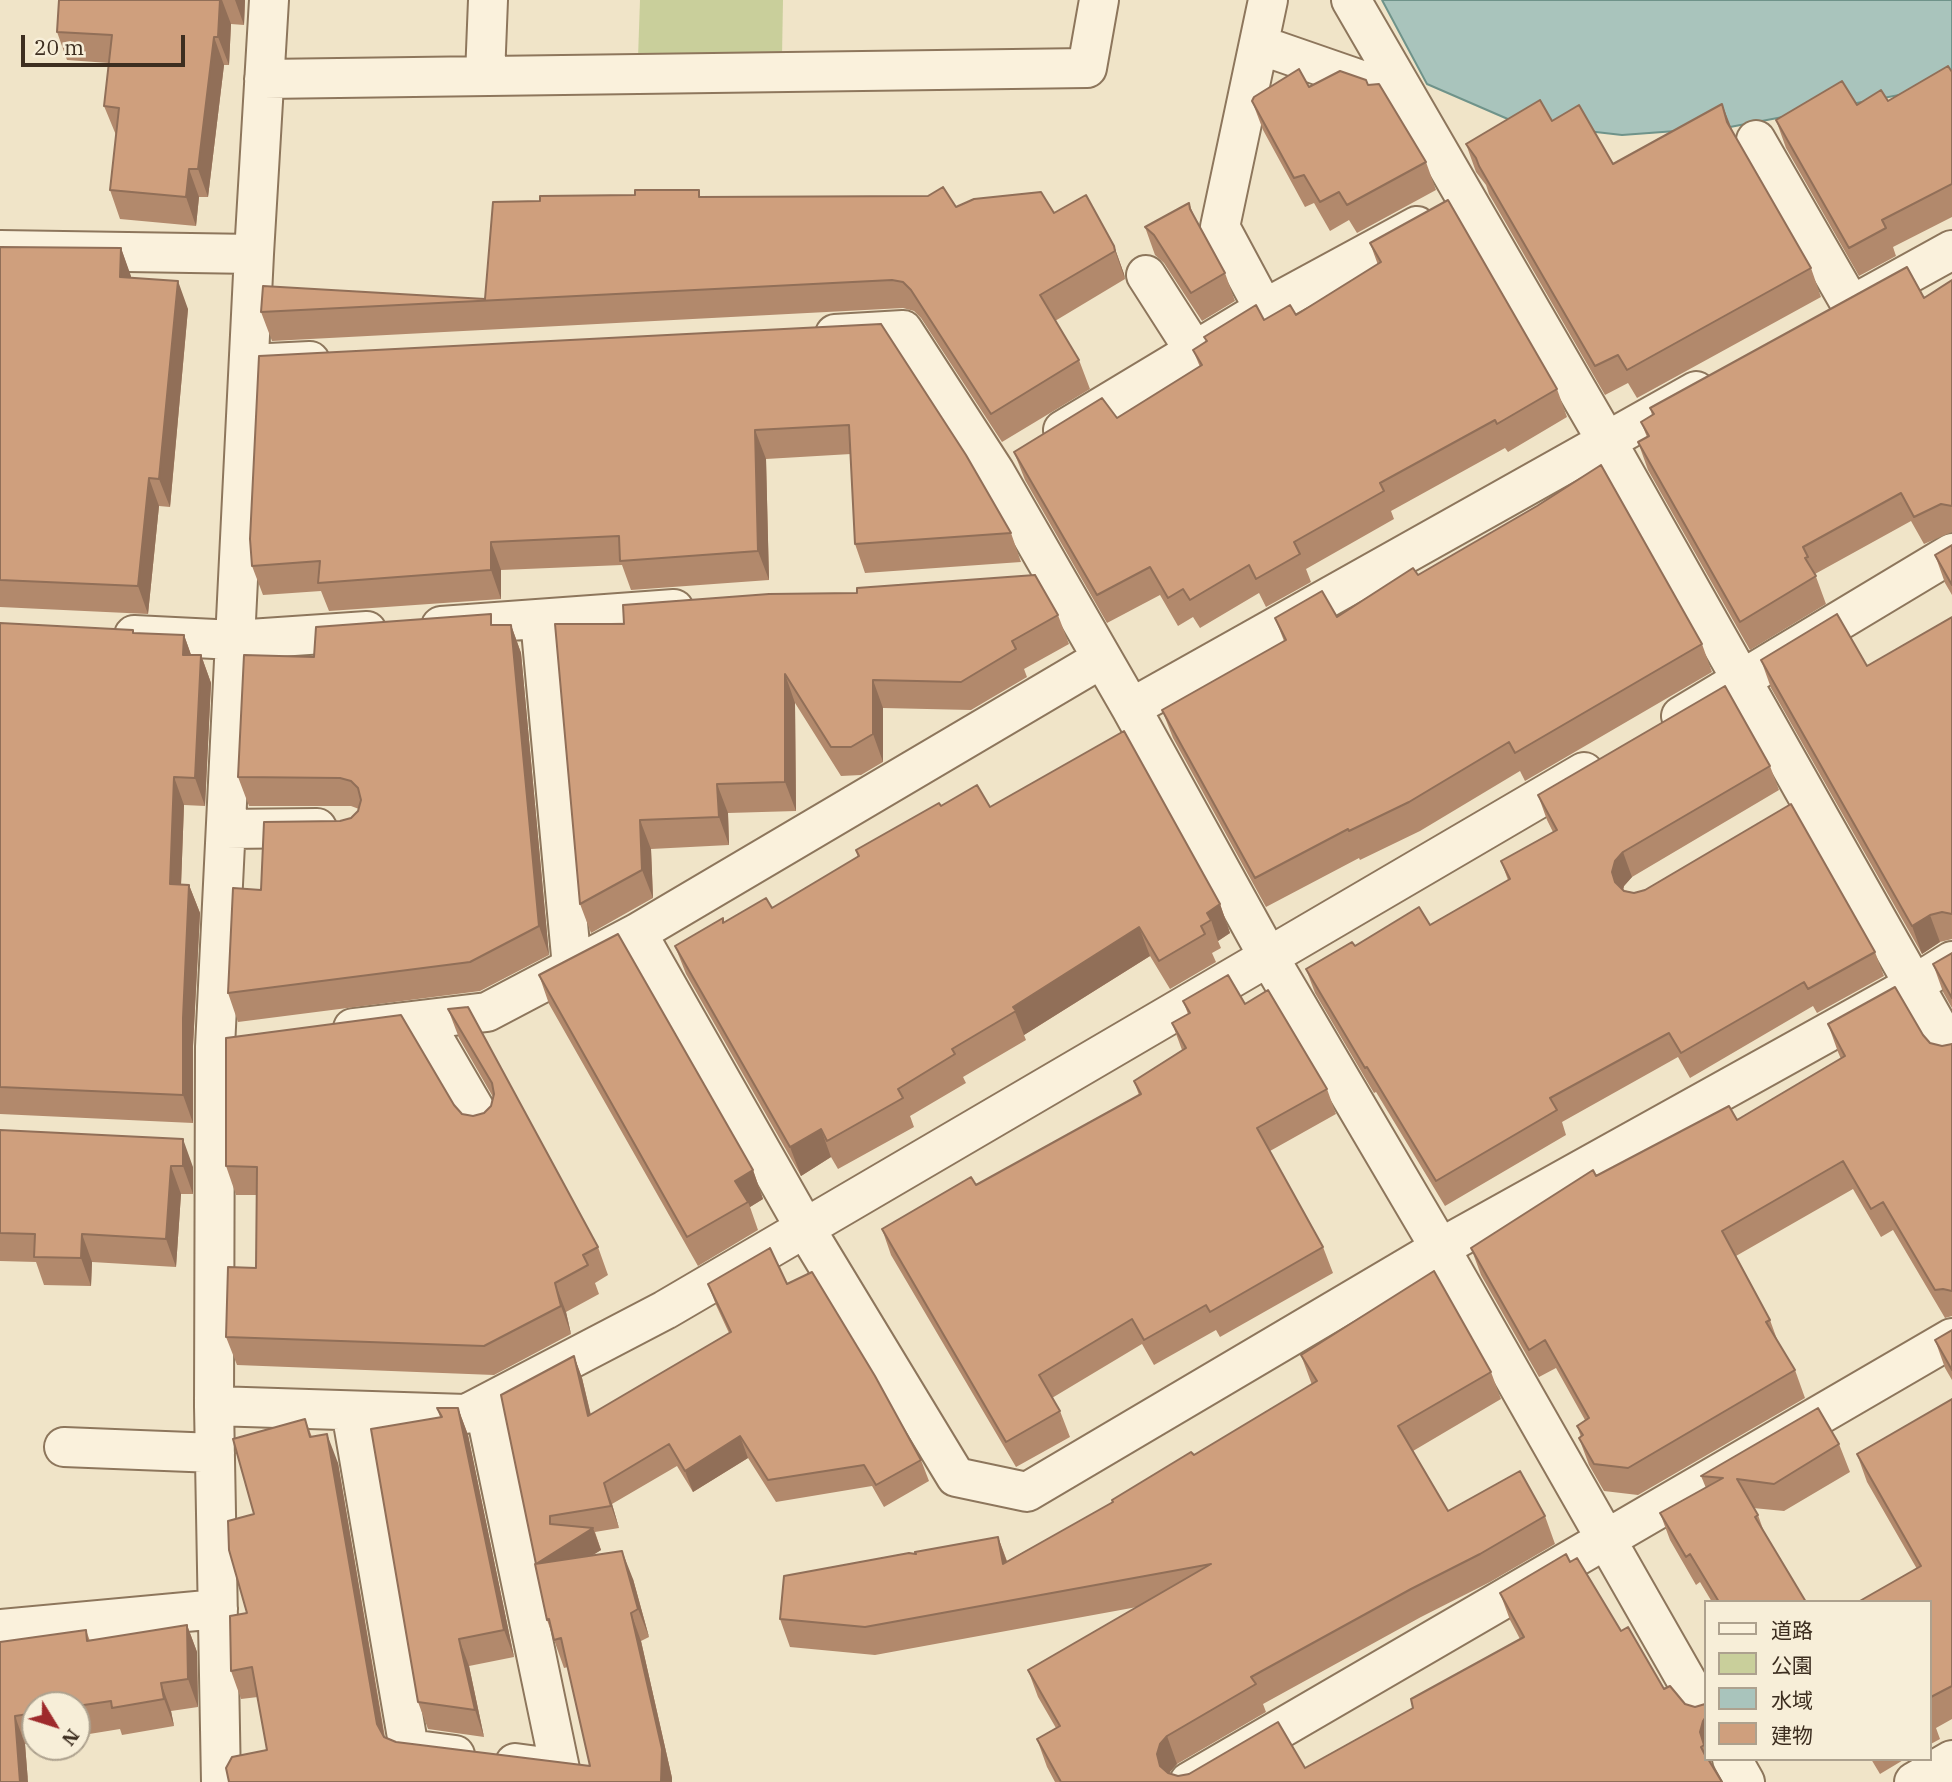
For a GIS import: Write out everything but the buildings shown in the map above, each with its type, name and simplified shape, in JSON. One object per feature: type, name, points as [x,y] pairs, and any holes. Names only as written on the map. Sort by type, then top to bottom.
[{"type":"street","points":[[221,1782],[214,1406],[215,1146],[229,1045],[226,829],[269,0]]},
{"type":"street","points":[[485,76],[488,0]]},
{"type":"street","points":[[264,79],[1087,68],[1099,0]]},
{"type":"street","points":[[1264,309],[1220,227],[1268,0]]},
{"type":"street","points":[[1352,0],[1405,95],[1468,198],[1952,1052]]},
{"type":"street","points":[[1260,45],[1405,95]]},
{"type":"street","points":[[1756,140],[1839,312],[1952,250]]},
{"type":"street","points":[[995,472],[1264,309],[1468,198]]},
{"type":"street","points":[[0,250],[254,254]]},
{"type":"street","points":[[1146,275],[1194,350]]},
{"type":"street","points":[[806,335],[903,330],[995,472],[1131,708],[1268,956],[1440,1248],[1703,1709]]},
{"type":"street","points":[[249,364],[346,359]]},
{"type":"street","points":[[1131,708],[1729,373]]},
{"type":"street","points":[[1647,735],[1952,553]]},
{"type":"street","points":[[1015,584],[1057,581]]},
{"type":"street","points":[[97,634],[235,640],[713,606]]},
{"type":"street","points":[[540,618],[572,967]]},
{"type":"street","points":[[326,1032],[487,1012],[637,933],[1101,660]]},
{"type":"street","points":[[214,1406],[466,1414],[665,1310],[1612,756]]},
{"type":"street","points":[[1774,819],[1809,798]]},
{"type":"street","points":[[226,829],[351,828]]},
{"type":"street","points":[[637,933],[805,1228],[956,1477],[1027,1492],[1440,1248],[1952,961]]},
{"type":"street","points":[[423,1020],[483,1123]]},
{"type":"street","points":[[175,1144],[215,1146]]},
{"type":"street","points":[[1189,1782],[1952,1338]]},
{"type":"street","points":[[351,1410],[409,1749],[560,1769],[484,1405]]},
{"type":"street","points":[[64,1447],[215,1453]]},
{"type":"street","points":[[0,1629],[218,1609]]},
{"type":"street","points":[[1914,1782],[1952,1760]]},
{"type":"street","points":[[1733,1761],[1745,1782]]},
{"type":"green space","points":[[640,0],[783,0],[782,57],[638,58]]},
{"type":"water","points":[[1382,0],[1952,0],[1952,85],[1730,127],[1622,135],[1517,123],[1427,84]]}]
